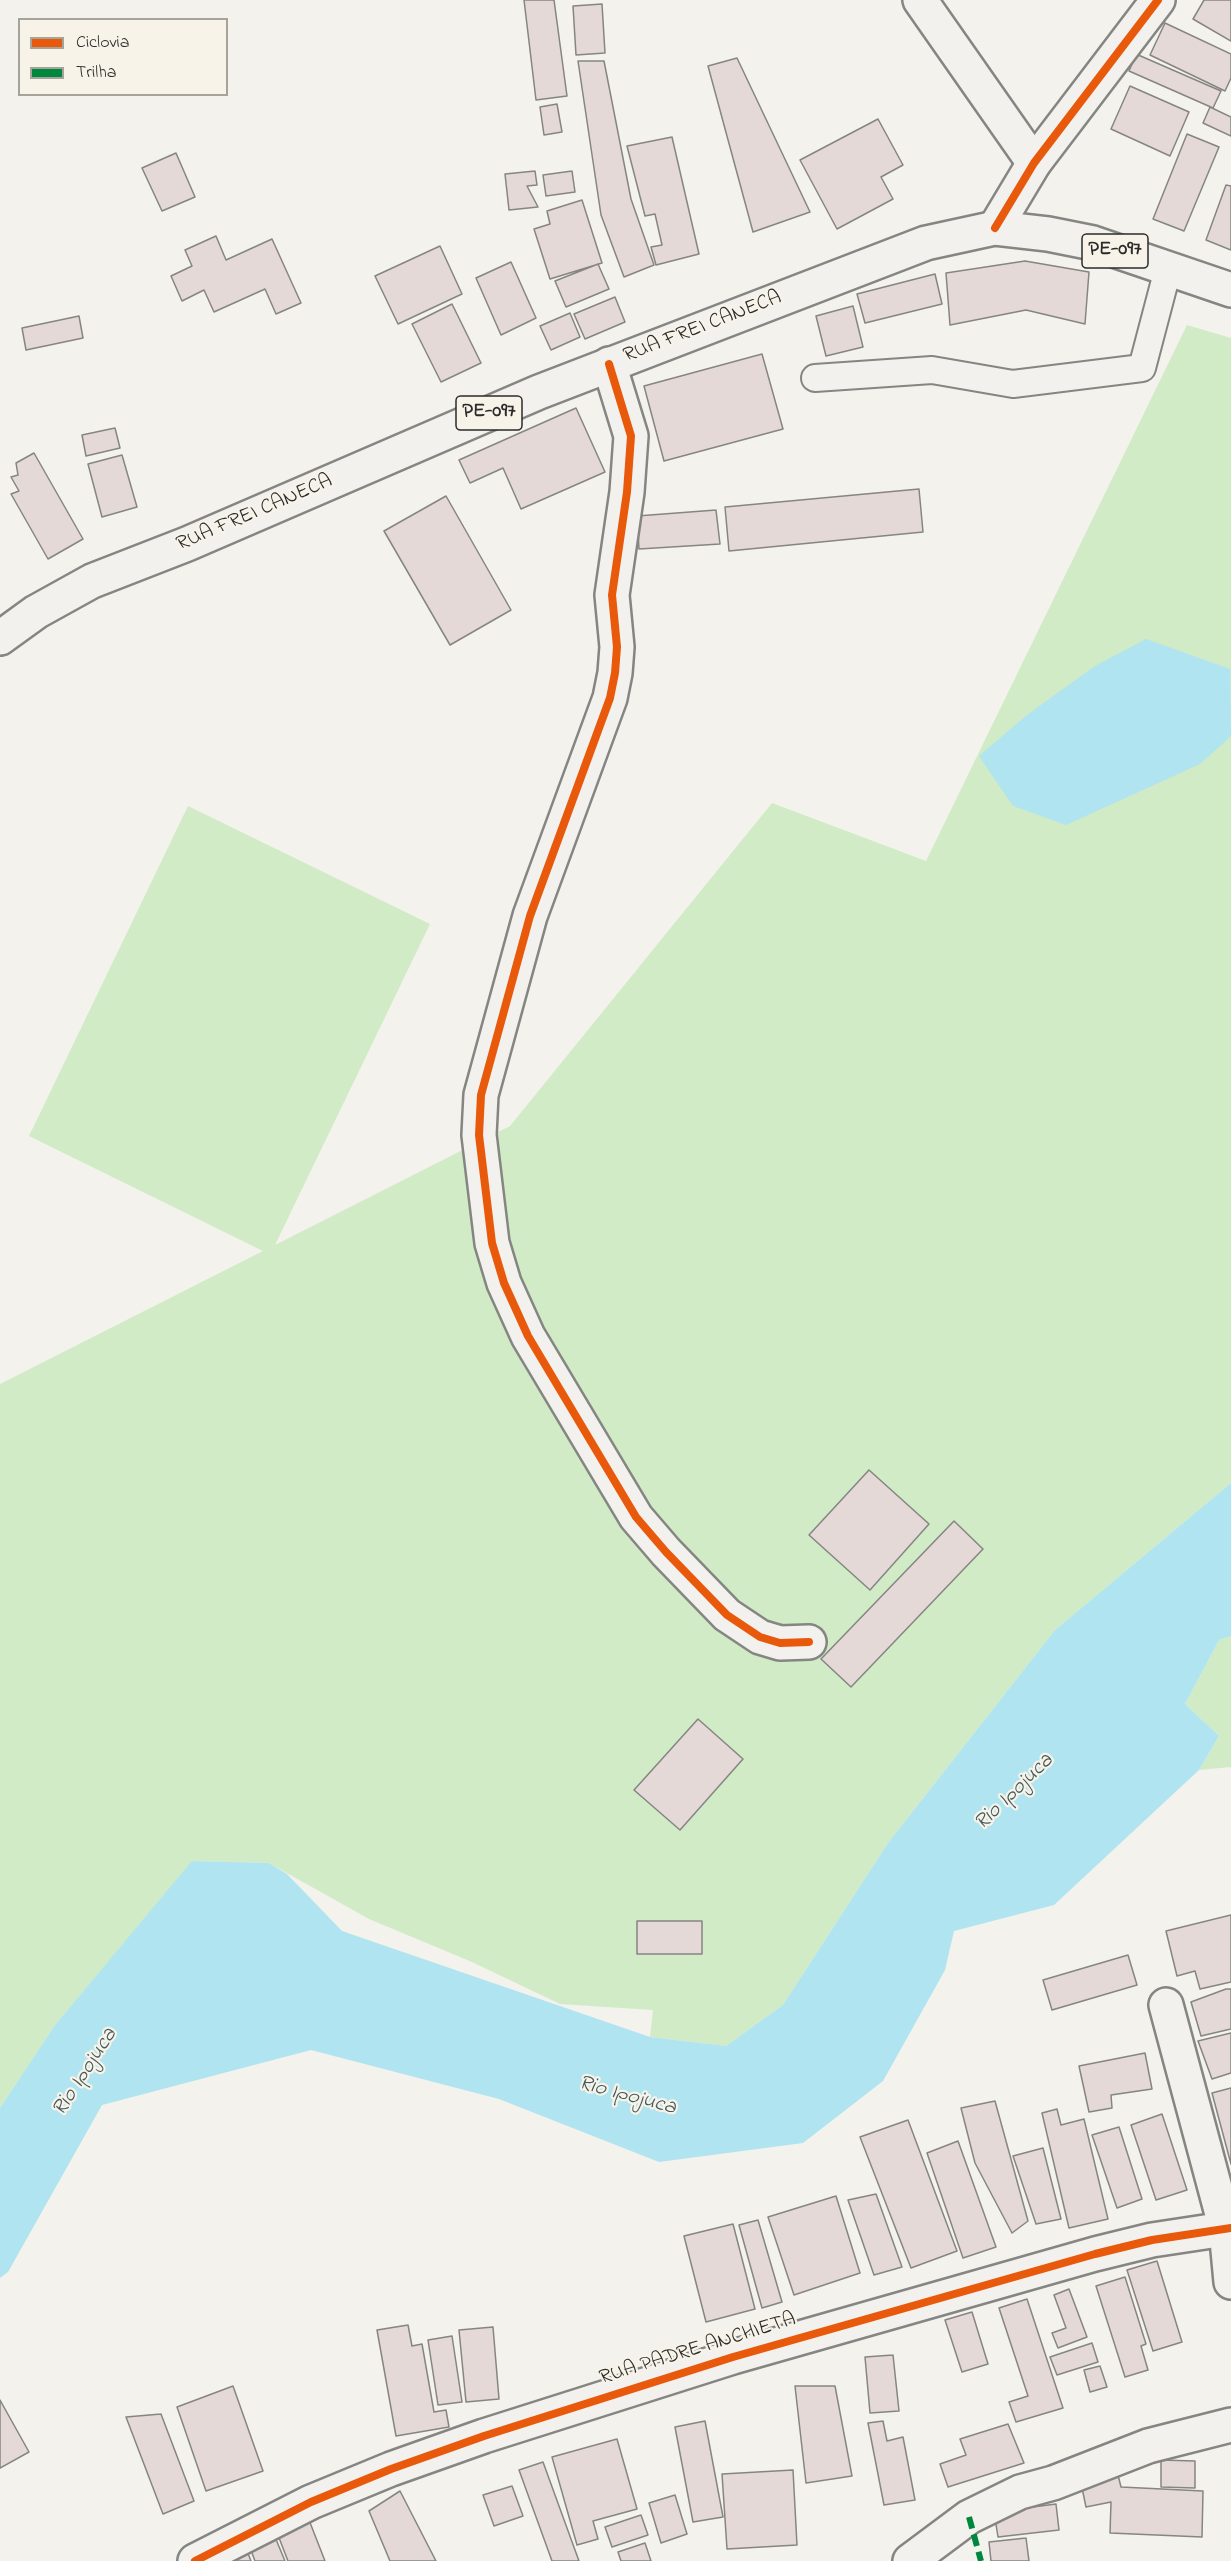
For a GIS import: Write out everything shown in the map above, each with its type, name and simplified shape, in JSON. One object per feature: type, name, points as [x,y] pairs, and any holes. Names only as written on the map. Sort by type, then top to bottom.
[{"type":"street","points":[[920,0],[1034,163]]},
{"type":"street","points":[[995,228],[1034,163],[1158,0]]},
{"type":"street","name":"RUA FREI CANECA","points":[[0,638],[36,612],[92,581],[187,544],[609,364],[926,243],[995,228],[1048,234],[1093,243],[1231,290]]},
{"type":"street","points":[[609,364],[631,436],[627,492],[612,595],[617,646],[615,673],[610,698],[530,916],[481,1095],[479,1135],[492,1243],[504,1283],[528,1336],[636,1517],[666,1552],[727,1615],[760,1637],[780,1643],[809,1642]]},
{"type":"street","points":[[1166,2005],[1228,2228],[1231,2282]]},
{"type":"street","name":"RUA PADRE ANCHIETA","points":[[195,2561],[311,2502],[391,2469],[483,2436],[733,2357],[1084,2257],[1152,2240],[1228,2228]]},
{"type":"street","points":[[910,2561],[969,2517],[1020,2492],[1053,2483],[1148,2446],[1231,2425]]},
{"type":"lane","points":[[815,378],[932,370],[1013,384],[1142,368],[1168,269]]},
{"type":"green space","points":[[1187,325],[1231,338],[1231,1483],[1055,1630],[888,1843],[783,2005],[726,2046],[650,2037],[653,2010],[560,2004],[472,1962],[369,1919],[269,1863],[193,1861],[55,2025],[0,2108],[0,1384],[263,1251],[29,1136],[188,806],[430,924],[275,1245],[510,1126],[772,803],[926,861]]},
{"type":"green space","points":[[1231,1636],[1231,1767],[1199,1770],[1219,1736],[1185,1704],[1219,1640]]},
{"type":"water","points":[[1146,639],[1230,669],[1231,736],[1200,764],[1066,825],[1013,806],[979,756],[1027,715],[1095,666]]},
{"type":"water","name":"Rio Ipojuca","points":[[1231,1483],[1231,1636],[1219,1640],[1185,1704],[1219,1736],[1199,1770],[1054,1905],[954,1931],[945,1970],[883,2081],[803,2143],[659,2162],[499,2099],[311,2050],[102,2105],[8,2272],[0,2278],[0,2108],[55,2025],[192,1861],[269,1863],[287,1874],[342,1931],[650,2037],[726,2046],[783,2005],[888,1843],[1055,1630]]},
{"type":"building","points":[[524,0],[554,0],[567,96],[536,100]]},
{"type":"building","points":[[1204,0],[1231,0],[1231,41],[1193,19]]},
{"type":"building","points":[[602,4],[605,53],[576,55],[573,6]]},
{"type":"building","points":[[1165,23],[1231,54],[1231,78],[1225,91],[1150,55]]},
{"type":"building","points":[[1136,54],[1221,91],[1213,108],[1129,71]]},
{"type":"building","points":[[737,58],[810,212],[753,232],[708,66]]},
{"type":"building","points":[[578,61],[604,61],[631,199],[654,265],[624,277],[601,215]]},
{"type":"building","points":[[1130,86],[1189,112],[1170,156],[1111,129]]},
{"type":"building","points":[[557,104],[562,132],[544,135],[540,107]]},
{"type":"building","points":[[1210,107],[1231,117],[1231,136],[1203,123]]},
{"type":"building","points":[[878,119],[903,165],[881,177],[893,199],[837,229],[800,160]]},
{"type":"building","points":[[1187,134],[1219,147],[1184,231],[1153,219]]},
{"type":"building","points":[[672,137],[699,254],[656,265],[651,247],[662,245],[655,214],[645,216],[627,146]]},
{"type":"building","points":[[176,153],[195,197],[162,211],[142,168]]},
{"type":"building","points":[[535,171],[537,185],[527,186],[538,207],[509,210],[505,174]]},
{"type":"building","points":[[572,171],[575,192],[546,196],[543,175]]},
{"type":"building","points":[[1226,185],[1231,186],[1231,250],[1206,240]]},
{"type":"building","points":[[582,200],[602,263],[550,279],[534,229],[550,224],[547,211]]},
{"type":"building","points":[[216,236],[226,260],[272,239],[301,303],[276,314],[265,289],[214,312],[204,290],[182,301],[171,276],[192,266],[185,250]]},
{"type":"building","points":[[440,246],[462,294],[398,324],[375,276]]},
{"type":"building","points":[[1025,261],[1089,272],[1085,324],[1026,310],[950,325],[946,273]]},
{"type":"building","points":[[511,262],[536,318],[501,335],[476,278]]},
{"type":"building","points":[[598,264],[609,289],[566,307],[555,281]]},
{"type":"building","points":[[935,274],[942,304],[865,323],[857,294]]},
{"type":"building","points":[[615,297],[625,322],[585,339],[574,314]]},
{"type":"building","points":[[452,304],[481,363],[441,382],[412,324]]},
{"type":"building","points":[[853,306],[863,347],[826,356],[816,316]]},
{"type":"building","points":[[570,313],[580,337],[551,350],[540,326]]},
{"type":"building","points":[[79,316],[83,338],[26,350],[22,328]]},
{"type":"building","points":[[762,354],[783,429],[664,461],[644,386]]},
{"type":"building","points":[[576,408],[605,472],[521,509],[503,468],[470,483],[459,460]]},
{"type":"building","points":[[115,428],[120,448],[86,456],[82,435]]},
{"type":"building","points":[[34,453],[83,539],[48,559],[11,494],[19,491],[11,477],[18,475],[16,463]]},
{"type":"building","points":[[122,455],[137,507],[102,517],[88,464]]},
{"type":"building","points":[[919,489],[923,532],[729,551],[725,507]]},
{"type":"building","points":[[446,496],[511,610],[450,645],[384,531]]},
{"type":"building","points":[[716,510],[720,544],[639,549],[637,516]]},
{"type":"building","points":[[869,1470],[929,1524],[870,1590],[809,1535]]},
{"type":"building","points":[[954,1521],[983,1549],[851,1687],[821,1659]]},
{"type":"building","points":[[698,1719],[743,1759],[680,1830],[634,1790]]},
{"type":"building","points":[[1231,1915],[1231,1982],[1200,1989],[1195,1971],[1177,1976],[1166,1931]]},
{"type":"building","points":[[637,1921],[702,1921],[702,1954],[637,1954]]},
{"type":"building","points":[[1128,1955],[1137,1985],[1052,2010],[1043,1980]]},
{"type":"building","points":[[1231,1989],[1231,2029],[1201,2036],[1191,2002]]},
{"type":"building","points":[[1231,2033],[1231,2073],[1212,2079],[1198,2041]]},
{"type":"building","points":[[1145,2053],[1152,2089],[1111,2095],[1112,2108],[1089,2112],[1079,2066]]},
{"type":"building","points":[[1231,2088],[1231,2164],[1212,2093]]},
{"type":"building","points":[[995,2101],[1028,2221],[1012,2233],[975,2163],[961,2108]]},
{"type":"building","points":[[1057,2109],[1061,2125],[1084,2119],[1108,2219],[1069,2228],[1042,2113]]},
{"type":"building","points":[[1162,2114],[1187,2190],[1156,2200],[1131,2125]]},
{"type":"building","points":[[908,2120],[957,2251],[911,2268],[860,2137]]},
{"type":"building","points":[[1119,2127],[1142,2199],[1117,2208],[1092,2135]]},
{"type":"building","points":[[958,2141],[996,2247],[963,2258],[927,2153]]},
{"type":"building","points":[[1043,2148],[1061,2219],[1036,2224],[1013,2156]]},
{"type":"building","points":[[876,2194],[902,2267],[874,2275],[848,2200]]},
{"type":"building","points":[[836,2196],[860,2273],[794,2295],[768,2217]]},
{"type":"building","points":[[758,2220],[782,2302],[762,2308],[739,2225]]},
{"type":"building","points":[[733,2224],[755,2309],[706,2322],[684,2236]]},
{"type":"building","points":[[1157,2261],[1182,2342],[1153,2351],[1127,2270]]},
{"type":"building","points":[[1125,2277],[1146,2344],[1141,2346],[1148,2370],[1125,2377],[1096,2286]]},
{"type":"building","points":[[1069,2289],[1087,2337],[1058,2348],[1052,2333],[1066,2328],[1054,2295]]},
{"type":"building","points":[[1027,2299],[1063,2408],[1016,2422],[1009,2402],[1028,2396],[999,2308]]},
{"type":"building","points":[[972,2312],[988,2364],[962,2372],[945,2320]]},
{"type":"building","points":[[408,2325],[412,2346],[422,2344],[434,2412],[446,2410],[449,2427],[396,2436],[377,2330]]},
{"type":"building","points":[[493,2327],[499,2399],[466,2402],[459,2330]]},
{"type":"building","points":[[452,2336],[462,2402],[438,2405],[428,2340]]},
{"type":"building","points":[[1092,2343],[1098,2362],[1057,2375],[1050,2357]]},
{"type":"building","points":[[893,2355],[899,2411],[870,2413],[865,2357]]},
{"type":"building","points":[[1100,2366],[1107,2387],[1090,2392],[1084,2370]]},
{"type":"building","points":[[233,2386],[263,2471],[206,2491],[177,2407]]},
{"type":"building","points":[[795,2386],[835,2386],[852,2476],[806,2483]]},
{"type":"building","points":[[0,2400],[29,2452],[0,2468]]},
{"type":"building","points":[[161,2414],[194,2501],[163,2514],[126,2417]]},
{"type":"building","points":[[705,2421],[723,2517],[693,2522],[675,2427]]},
{"type":"building","points":[[883,2421],[887,2441],[903,2437],[915,2500],[884,2505],[868,2423]]},
{"type":"building","points":[[1008,2424],[1024,2463],[948,2487],[940,2464],[966,2455],[960,2439]]},
{"type":"building","points":[[617,2439],[637,2509],[593,2521],[598,2539],[577,2545],[552,2457]]},
{"type":"building","points":[[1161,2460],[1195,2461],[1195,2488],[1161,2487]]},
{"type":"building","points":[[543,2462],[579,2561],[552,2561],[519,2470]]},
{"type":"building","points":[[793,2470],[797,2545],[727,2549],[722,2474]]},
{"type":"building","points":[[1118,2475],[1121,2487],[1203,2491],[1202,2537],[1110,2533],[1111,2502],[1086,2507],[1081,2483]]},
{"type":"building","points":[[512,2486],[523,2516],[494,2526],[483,2495]]},
{"type":"building","points":[[400,2491],[436,2561],[390,2561],[369,2511]]},
{"type":"building","points":[[675,2495],[687,2534],[661,2543],[649,2503]]},
{"type":"building","points":[[1056,2504],[1059,2530],[998,2537],[994,2512]]},
{"type":"building","points":[[641,2515],[648,2535],[612,2547],[605,2527]]},
{"type":"building","points":[[309,2520],[325,2561],[288,2561],[276,2530]]},
{"type":"building","points":[[275,2537],[285,2561],[255,2561],[249,2545]]},
{"type":"building","points":[[1026,2538],[1029,2561],[991,2561],[989,2542]]},
{"type":"building","points":[[645,2543],[651,2561],[621,2561],[618,2552]]},
{"type":"building","points":[[247,2551],[251,2561],[227,2561]]},
{"type":"marked path","points":[[969,2517],[981,2561]]},
{"type":"cycle path","points":[[995,228],[1034,163],[1158,0]]},
{"type":"cycle path","points":[[609,364],[631,436],[627,492],[612,595],[617,647],[615,673],[610,698],[530,916],[481,1095],[479,1135],[492,1243],[504,1283],[528,1336],[636,1517],[666,1552],[727,1615],[760,1637],[780,1643],[809,1642]]},
{"type":"cycle path","points":[[195,2561],[311,2502],[391,2469],[484,2436],[733,2357],[1095,2254],[1152,2240],[1231,2228]]}]
